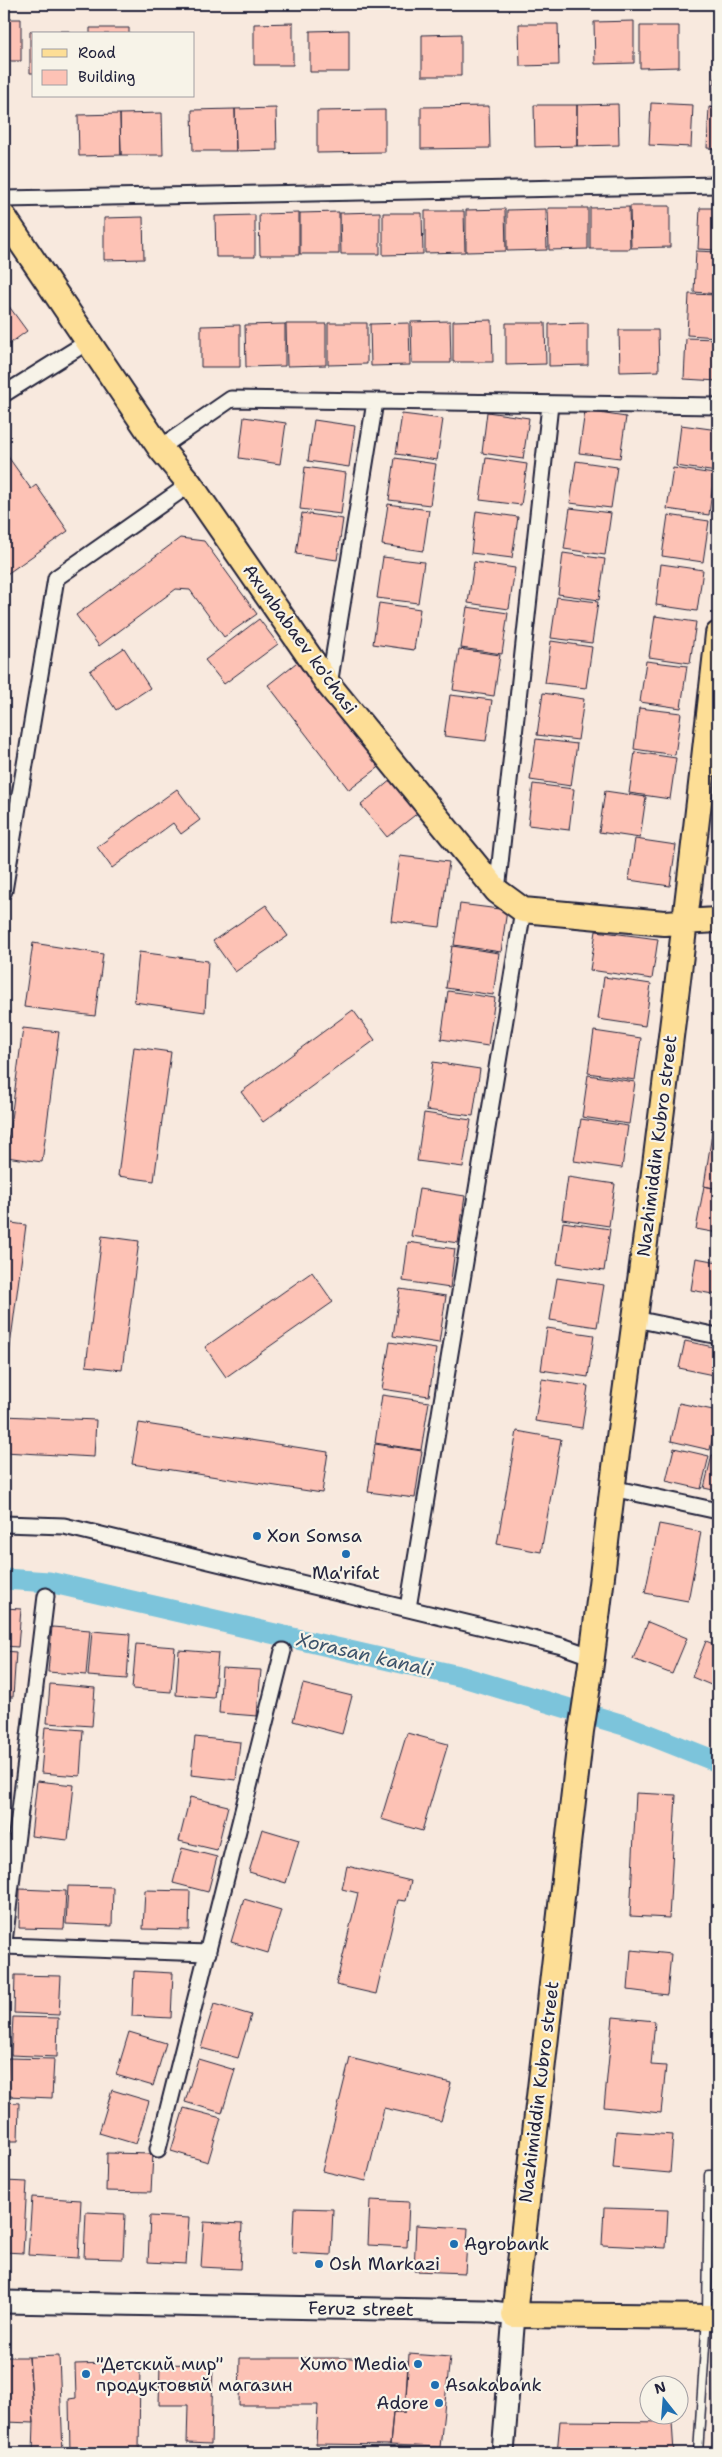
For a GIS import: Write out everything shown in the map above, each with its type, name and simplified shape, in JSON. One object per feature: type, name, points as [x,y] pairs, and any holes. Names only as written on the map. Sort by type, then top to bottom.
[{"type":"main road","name":"Axunbabaev ko'chasi","points":[[4,217],[89,340],[160,448],[190,484],[329,685],[497,891],[523,910]]},
{"type":"main road","name":"Nazhimiddin Kubro street","points":[[503,2453],[514,2315],[581,1731],[593,1657],[612,1488],[686,922],[718,634]]},
{"type":"main road","points":[[523,910],[664,923],[718,920]]},
{"type":"main road","name":"Feruz street","points":[[4,2302],[485,2311],[514,2315],[713,2317]]},
{"type":"street","points":[[4,199],[718,185]]},
{"type":"street","points":[[4,394],[89,340]]},
{"type":"street","points":[[160,448],[231,399],[718,406]]},
{"type":"street","points":[[329,685],[376,402]]},
{"type":"street","points":[[497,891],[550,405]]},
{"type":"street","points":[[4,891],[56,578],[190,484]]},
{"type":"street","points":[[408,1608],[523,910]]},
{"type":"street","points":[[635,1319],[718,1336]]},
{"type":"street","points":[[612,1488],[718,1511]]},
{"type":"street","points":[[4,1524],[64,1526],[562,1646],[593,1657]]},
{"type":"street","points":[[4,1942],[46,1596]]},
{"type":"street","points":[[158,2149],[283,1650]]},
{"type":"street","points":[[4,1946],[208,1953]]},
{"type":"lane","points":[[698,2453],[713,2317],[709,2175],[718,2175]]},
{"type":"building","points":[[4,19],[21,19],[21,61],[4,61]]},
{"type":"building","points":[[634,21],[634,63],[595,64],[594,22]]},
{"type":"building","points":[[293,23],[293,65],[254,65],[254,24]]},
{"type":"building","points":[[519,24],[558,24],[559,65],[520,66]]},
{"type":"building","points":[[640,26],[679,26],[679,67],[640,68]]},
{"type":"building","points":[[90,28],[129,28],[129,32],[90,32]]},
{"type":"building","points":[[349,30],[349,72],[310,72],[310,31]]},
{"type":"building","points":[[30,31],[69,31],[32,32],[32,73],[30,73]]},
{"type":"building","points":[[461,34],[461,76],[422,76],[422,35]]},
{"type":"building","points":[[716,60],[718,60],[718,101],[714,101]]},
{"type":"building","points":[[651,103],[693,105],[691,147],[649,145]]},
{"type":"building","points":[[618,104],[619,145],[577,146],[577,105]]},
{"type":"building","points":[[534,105],[577,105],[577,146],[535,147]]},
{"type":"building","points":[[489,106],[490,148],[421,149],[421,107]]},
{"type":"building","points":[[709,107],[718,108],[718,149],[707,148]]},
{"type":"building","points":[[276,108],[277,150],[236,151],[235,109]]},
{"type":"building","points":[[235,109],[236,151],[193,151],[192,110]]},
{"type":"building","points":[[385,110],[385,152],[317,153],[317,111]]},
{"type":"building","points":[[162,113],[163,155],[121,155],[120,114]]},
{"type":"building","points":[[120,114],[121,155],[79,156],[78,115]]},
{"type":"building","points":[[630,206],[670,206],[670,247],[631,248]]},
{"type":"building","points":[[629,207],[630,249],[590,249],[590,208]]},
{"type":"building","points":[[548,208],[588,208],[588,249],[549,250]]},
{"type":"building","points":[[700,208],[718,208],[718,250],[698,249]]},
{"type":"building","points":[[505,209],[506,251],[466,252],[466,210]]},
{"type":"building","points":[[546,209],[547,250],[507,251],[507,210]]},
{"type":"building","points":[[425,211],[464,211],[465,252],[425,253]]},
{"type":"building","points":[[339,212],[339,254],[300,254],[300,213]]},
{"type":"building","points":[[380,212],[380,254],[341,254],[340,213]]},
{"type":"building","points":[[299,213],[299,255],[260,255],[259,214]]},
{"type":"building","points":[[383,213],[422,213],[423,254],[383,255]]},
{"type":"building","points":[[255,215],[255,257],[216,257],[215,216]]},
{"type":"building","points":[[143,217],[144,259],[104,260],[104,218]]},
{"type":"building","points":[[696,251],[718,252],[718,294],[694,292]]},
{"type":"building","points":[[689,294],[718,295],[718,337],[687,335]]},
{"type":"building","points":[[8,305],[27,331],[4,348],[4,308]]},
{"type":"building","points":[[492,320],[493,362],[453,362],[453,321]]},
{"type":"building","points":[[450,321],[451,363],[412,363],[411,322]]},
{"type":"building","points":[[328,323],[367,323],[367,364],[328,365]]},
{"type":"building","points":[[409,323],[410,365],[371,366],[370,324]]},
{"type":"building","points":[[506,323],[545,323],[546,364],[506,365]]},
{"type":"building","points":[[588,323],[588,365],[549,366],[549,324]]},
{"type":"building","points":[[285,324],[285,366],[246,367],[245,325]]},
{"type":"building","points":[[286,324],[326,324],[326,365],[287,366]]},
{"type":"building","points":[[240,325],[240,367],[201,367],[201,326]]},
{"type":"building","points":[[619,330],[658,330],[659,371],[620,372]]},
{"type":"building","points":[[686,338],[718,339],[718,381],[684,379]]},
{"type":"building","points":[[585,411],[626,417],[620,458],[579,453]]},
{"type":"building","points":[[487,412],[529,418],[523,459],[482,453]]},
{"type":"building","points":[[402,414],[443,419],[437,460],[396,454]]},
{"type":"building","points":[[244,417],[286,423],[280,464],[239,458]]},
{"type":"building","points":[[314,420],[355,426],[349,467],[308,461]]},
{"type":"building","points":[[681,425],[718,430],[717,472],[676,466]]},
{"type":"building","points":[[4,451],[31,489],[36,485],[68,531],[4,576]]},
{"type":"building","points":[[395,458],[436,464],[430,505],[389,500]]},
{"type":"building","points":[[486,458],[527,464],[521,505],[480,500]]},
{"type":"building","points":[[576,461],[617,467],[611,508],[570,503]]},
{"type":"building","points":[[305,467],[346,473],[341,514],[300,509]]},
{"type":"building","points":[[673,468],[714,474],[709,515],[667,509]]},
{"type":"building","points":[[388,504],[429,510],[423,551],[382,545]]},
{"type":"building","points":[[570,508],[611,513],[605,555],[564,549]]},
{"type":"building","points":[[476,511],[518,517],[512,558],[471,553]]},
{"type":"building","points":[[302,513],[343,519],[337,560],[296,554]]},
{"type":"building","points":[[668,515],[709,521],[703,562],[662,556]]},
{"type":"building","points":[[180,538],[204,541],[257,614],[224,637],[190,590],[176,589],[99,646],[76,615]]},
{"type":"building","points":[[563,553],[605,559],[599,600],[558,594]]},
{"type":"building","points":[[383,557],[424,562],[418,603],[377,598]]},
{"type":"building","points":[[474,562],[515,568],[509,609],[468,603]]},
{"type":"building","points":[[661,564],[703,570],[697,611],[656,605]]},
{"type":"building","points":[[557,597],[598,602],[592,643],[551,638]]},
{"type":"building","points":[[379,603],[420,609],[414,650],[373,644]]},
{"type":"building","points":[[467,607],[508,613],[502,654],[461,648]]},
{"type":"building","points":[[655,616],[696,622],[690,663],[649,657]]},
{"type":"building","points":[[259,619],[278,644],[224,684],[205,660]]},
{"type":"building","points":[[551,641],[592,647],[586,688],[545,683]]},
{"type":"building","points":[[124,648],[150,688],[116,710],[90,671]]},
{"type":"building","points":[[459,649],[500,655],[494,696],[453,690]]},
{"type":"building","points":[[301,659],[382,765],[349,790],[268,685]]},
{"type":"building","points":[[646,661],[687,666],[681,708],[640,702]]},
{"type":"building","points":[[543,693],[584,699],[578,740],[537,735]]},
{"type":"building","points":[[450,695],[492,700],[486,741],[444,736]]},
{"type":"building","points":[[639,708],[681,713],[675,755],[634,749]]},
{"type":"building","points":[[536,739],[577,744],[571,786],[530,780]]},
{"type":"building","points":[[635,752],[676,758],[670,799],[629,793]]},
{"type":"building","points":[[392,779],[419,812],[387,837],[361,805]]},
{"type":"building","points":[[533,784],[574,789],[569,830],[528,825]]},
{"type":"building","points":[[177,789],[200,820],[181,834],[173,823],[112,868],[97,847]]},
{"type":"building","points":[[605,791],[646,797],[640,838],[599,832]]},
{"type":"building","points":[[635,839],[676,845],[670,886],[629,880]]},
{"type":"building","points":[[400,856],[449,862],[440,927],[391,921]]},
{"type":"building","points":[[460,904],[507,910],[501,952],[454,945]]},
{"type":"building","points":[[266,905],[288,936],[235,972],[213,941]]},
{"type":"building","points":[[596,931],[658,939],[652,979],[590,970]]},
{"type":"building","points":[[33,943],[103,954],[95,1016],[24,1007]]},
{"type":"building","points":[[452,946],[499,953],[493,995],[446,988]]},
{"type":"building","points":[[139,952],[208,961],[205,1012],[134,1002]]},
{"type":"building","points":[[604,977],[651,984],[645,1026],[598,1019]]},
{"type":"building","points":[[448,991],[495,998],[488,1046],[441,1039]]},
{"type":"building","points":[[353,1010],[375,1040],[263,1122],[241,1092]]},
{"type":"building","points":[[23,1028],[59,1032],[42,1162],[6,1157]]},
{"type":"building","points":[[594,1031],[641,1038],[635,1080],[588,1073]]},
{"type":"building","points":[[134,1047],[171,1052],[154,1181],[118,1176]]},
{"type":"building","points":[[433,1062],[480,1069],[473,1116],[426,1110]]},
{"type":"building","points":[[588,1075],[635,1082],[629,1124],[582,1117]]},
{"type":"building","points":[[718,1089],[718,1127],[713,1127]]},
{"type":"building","points":[[424,1113],[471,1120],[463,1167],[417,1161]]},
{"type":"building","points":[[581,1119],[628,1126],[622,1168],[574,1161]]},
{"type":"building","points":[[713,1127],[718,1127],[718,1189],[704,1186]]},
{"type":"building","points":[[568,1177],[615,1184],[609,1226],[562,1219]]},
{"type":"building","points":[[704,1186],[718,1189],[718,1233],[696,1229]]},
{"type":"building","points":[[419,1189],[465,1196],[458,1243],[411,1236]]},
{"type":"building","points":[[4,1222],[26,1225],[9,1354],[4,1354]]},
{"type":"building","points":[[563,1222],[610,1229],[604,1271],[557,1264]]},
{"type":"building","points":[[102,1236],[139,1241],[122,1370],[86,1366]]},
{"type":"building","points":[[408,1242],[455,1249],[450,1288],[403,1281]]},
{"type":"building","points":[[696,1258],[718,1262],[718,1295],[691,1290]]},
{"type":"building","points":[[312,1272],[333,1302],[226,1377],[205,1347]]},
{"type":"building","points":[[557,1278],[604,1285],[597,1327],[550,1320]]},
{"type":"building","points":[[400,1289],[446,1296],[439,1343],[393,1336]]},
{"type":"building","points":[[547,1328],[594,1335],[588,1377],[541,1370]]},
{"type":"building","points":[[685,1341],[718,1348],[718,1376],[679,1368]]},
{"type":"building","points":[[390,1342],[436,1349],[429,1396],[382,1389]]},
{"type":"building","points":[[542,1379],[588,1386],[582,1428],[535,1421]]},
{"type":"building","points":[[382,1395],[429,1402],[421,1450],[375,1443]]},
{"type":"building","points":[[679,1403],[718,1411],[710,1450],[671,1441]]},
{"type":"building","points":[[4,1416],[96,1420],[94,1457],[4,1452]]},
{"type":"building","points":[[139,1423],[328,1452],[322,1493],[132,1464]]},
{"type":"building","points":[[517,1431],[561,1439],[541,1552],[497,1544]]},
{"type":"building","points":[[375,1444],[422,1451],[415,1498],[368,1492]]},
{"type":"building","points":[[674,1448],[709,1456],[701,1489],[666,1481]]},
{"type":"building","points":[[712,1455],[718,1456],[718,1491],[704,1488]]},
{"type":"building","points":[[659,1524],[701,1532],[688,1601],[645,1593]]},
{"type":"building","points":[[4,1608],[21,1609],[18,1647],[4,1646]]},
{"type":"building","points":[[648,1622],[687,1638],[672,1674],[633,1659]]},
{"type":"building","points":[[52,1627],[90,1630],[86,1675],[48,1672]]},
{"type":"building","points":[[92,1631],[130,1634],[127,1679],[88,1676]]},
{"type":"building","points":[[706,1641],[718,1646],[718,1688],[692,1677]]},
{"type":"building","points":[[136,1644],[175,1647],[171,1692],[132,1689]]},
{"type":"building","points":[[179,1650],[218,1653],[214,1698],[176,1695]]},
{"type":"building","points":[[4,1651],[16,1652],[13,1697],[4,1697]]},
{"type":"building","points":[[222,1668],[261,1670],[257,1716],[219,1713]]},
{"type":"building","points":[[50,1684],[95,1688],[92,1726],[47,1723]]},
{"type":"building","points":[[303,1684],[352,1696],[342,1734],[293,1721]]},
{"type":"building","points":[[45,1727],[83,1730],[80,1776],[41,1773]]},
{"type":"building","points":[[407,1733],[448,1744],[422,1831],[381,1819]]},
{"type":"building","points":[[195,1737],[240,1742],[236,1780],[191,1775]]},
{"type":"building","points":[[37,1781],[74,1785],[68,1840],[31,1836]]},
{"type":"building","points":[[636,1793],[676,1795],[669,1918],[630,1916]]},
{"type":"building","points":[[190,1797],[228,1806],[217,1850],[179,1841]]},
{"type":"building","points":[[262,1829],[299,1840],[286,1883],[249,1872]]},
{"type":"building","points":[[182,1848],[217,1857],[208,1892],[173,1883]]},
{"type":"building","points":[[347,1866],[411,1881],[406,1901],[398,1900],[376,1994],[336,1985],[358,1893],[342,1889]]},
{"type":"building","points":[[68,1886],[113,1887],[112,1926],[66,1924]]},
{"type":"building","points":[[20,1889],[66,1891],[64,1929],[19,1928]]},
{"type":"building","points":[[145,1890],[190,1891],[189,1930],[143,1929]]},
{"type":"building","points":[[244,1899],[281,1910],[268,1953],[231,1942]]},
{"type":"building","points":[[631,1950],[671,1954],[667,1995],[628,1990]]},
{"type":"building","points":[[134,1971],[173,1973],[171,2018],[132,2016]]},
{"type":"building","points":[[15,1975],[61,1976],[59,2015],[14,2013]]},
{"type":"building","points":[[214,2004],[251,2015],[238,2058],[201,2048]]},
{"type":"building","points":[[13,2017],[58,2018],[57,2057],[11,2055]]},
{"type":"building","points":[[613,2017],[655,2021],[651,2065],[666,2066],[661,2113],[604,2107]]},
{"type":"building","points":[[129,2032],[166,2043],[153,2086],[116,2075]]},
{"type":"building","points":[[8,2058],[54,2059],[52,2098],[7,2096]]},
{"type":"building","points":[[350,2058],[451,2083],[441,2121],[384,2108],[366,2181],[322,2171]]},
{"type":"building","points":[[198,2059],[235,2070],[222,2113],[185,2102]]},
{"type":"building","points":[[112,2090],[149,2101],[136,2144],[99,2133]]},
{"type":"building","points":[[4,2102],[19,2103],[18,2141],[4,2141]]},
{"type":"building","points":[[184,2108],[221,2118],[208,2162],[171,2151]]},
{"type":"building","points":[[616,2131],[673,2135],[670,2173],[613,2168]]},
{"type":"building","points":[[107,2153],[153,2154],[151,2192],[106,2191]]},
{"type":"building","points":[[4,2181],[27,2182],[23,2253],[4,2252]]},
{"type":"building","points":[[32,2197],[81,2200],[78,2258],[28,2255]]},
{"type":"building","points":[[370,2200],[409,2202],[407,2247],[368,2245]]},
{"type":"building","points":[[294,2208],[333,2209],[331,2255],[292,2253]]},
{"type":"building","points":[[604,2208],[668,2210],[666,2248],[602,2245]]},
{"type":"building","points":[[86,2212],[125,2214],[123,2259],[84,2258]]},
{"type":"building","points":[[150,2216],[189,2218],[186,2264],[148,2262]]},
{"type":"building","points":[[204,2222],[242,2224],[240,2269],[201,2267]]},
{"type":"building","points":[[416,2225],[468,2228],[465,2273],[414,2271]]},
{"type":"building","points":[[409,2354],[450,2357],[440,2447],[390,2445],[393,2412],[405,2412]]},
{"type":"building","points":[[59,2356],[63,2453],[33,2453],[34,2423],[29,2357]]},
{"type":"building","points":[[4,2357],[29,2357],[34,2423],[4,2422]]},
{"type":"building","points":[[240,2358],[352,2358],[358,2362],[408,2361],[405,2412],[393,2412],[390,2445],[316,2444],[318,2405],[239,2405]]},
{"type":"building","points":[[715,2361],[718,2361],[718,2426],[714,2426]]},
{"type":"building","points":[[140,2362],[139,2453],[70,2453],[69,2399],[76,2398],[75,2364]]},
{"type":"building","points":[[160,2364],[213,2365],[211,2444],[187,2443],[188,2405],[159,2405]]},
{"type":"building","points":[[560,2421],[672,2424],[674,2453],[557,2453]]},
{"type":"building","points":[[397,2447],[440,2452],[397,2453]]},
{"type":"waterway","name":"Xorasan kanali","points":[[4,1579],[49,1582],[463,1677],[627,1726],[718,1762]]},
{"type":"place","name":"Xon Somsa","points":[[257,1536]]},
{"type":"place","name":"Ma'rifat","points":[[346,1554]]},
{"type":"place","name":"Agrobank","points":[[454,2244]]},
{"type":"place","name":"Osh Markazi","points":[[319,2264]]},
{"type":"place","name":"Xumo Media","points":[[418,2364]]},
{"type":"place","name":"\"Детский мир\" продуктовый магазин","points":[[86,2374]]},
{"type":"place","name":"Asakabank","points":[[435,2385]]},
{"type":"place","name":"Adore","points":[[439,2403]]}]
